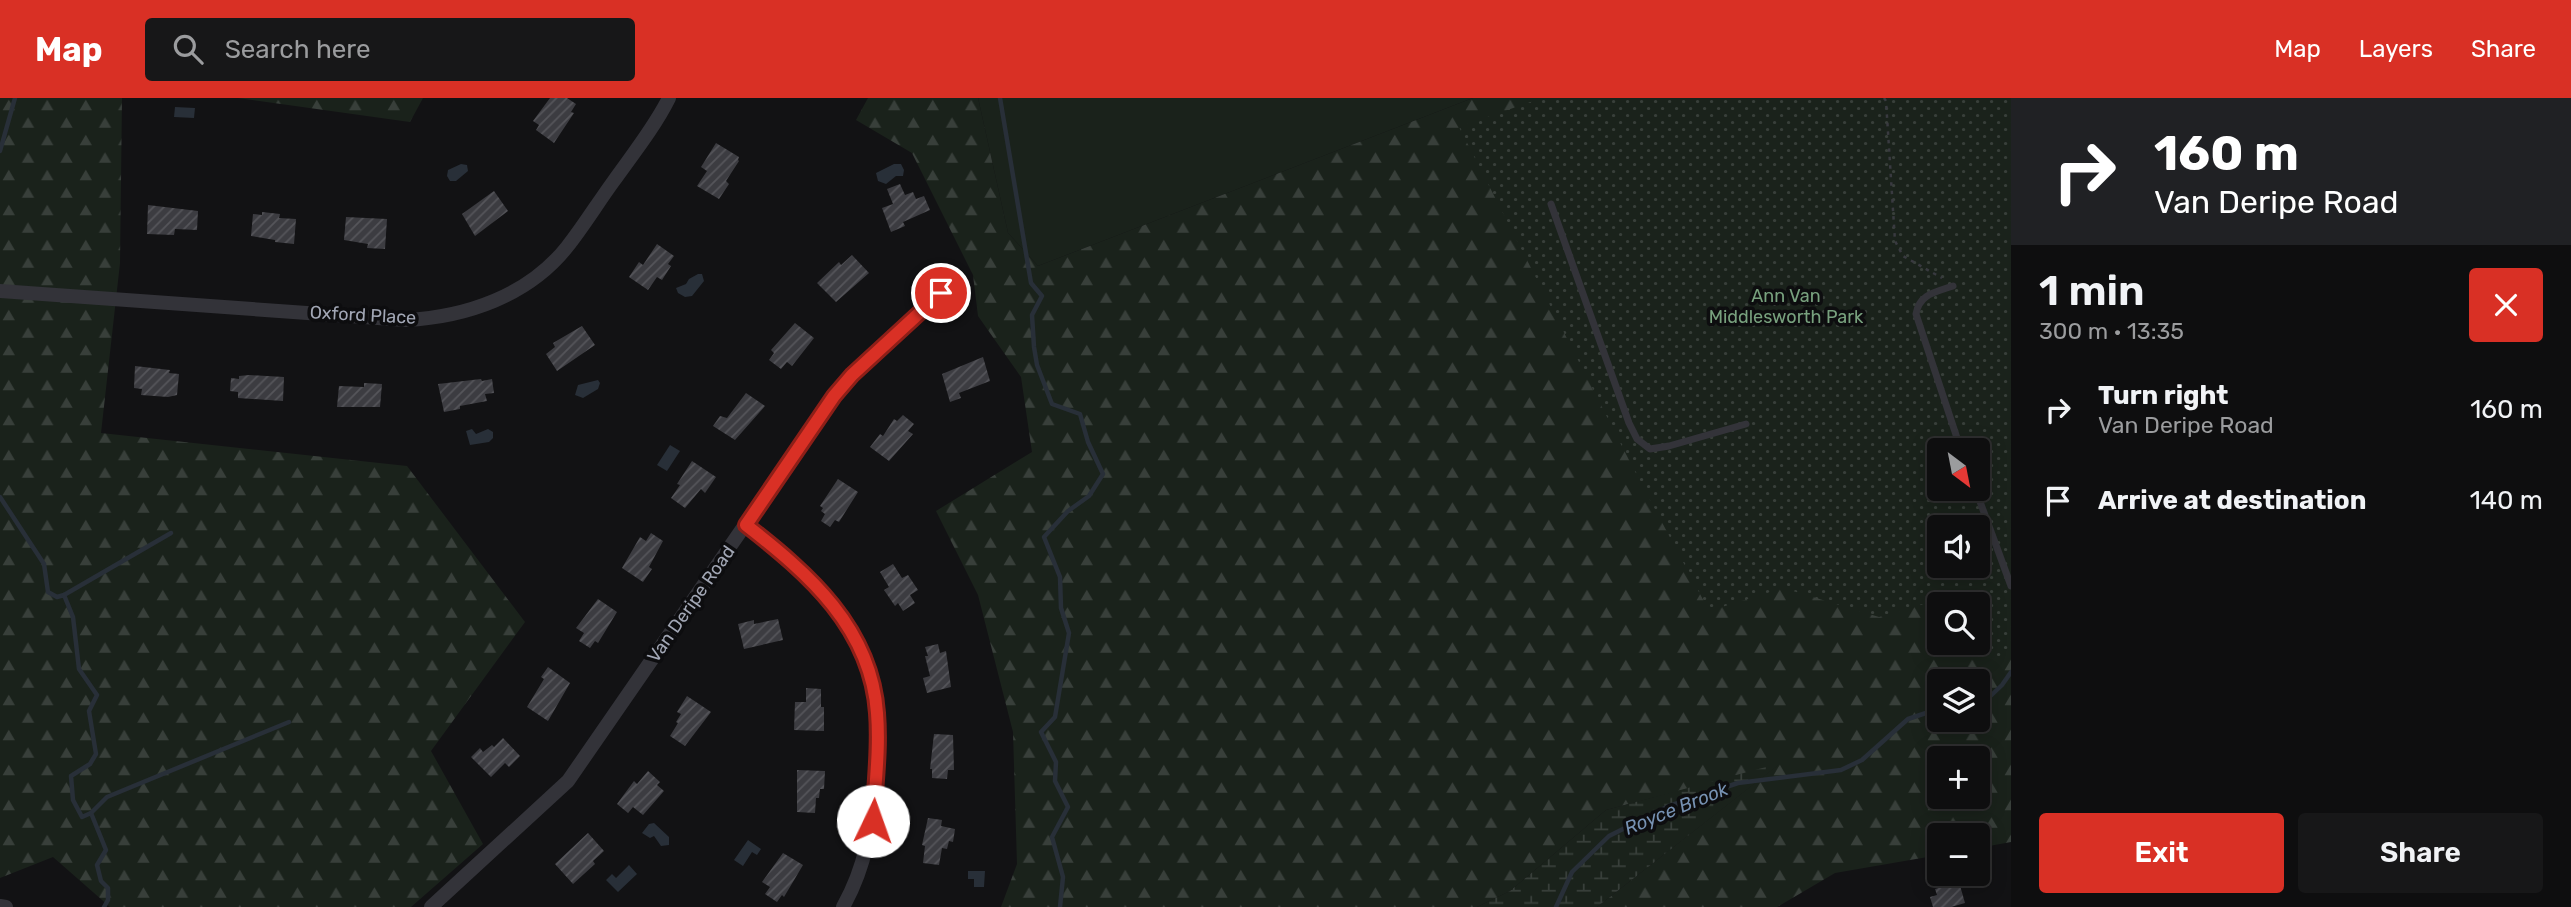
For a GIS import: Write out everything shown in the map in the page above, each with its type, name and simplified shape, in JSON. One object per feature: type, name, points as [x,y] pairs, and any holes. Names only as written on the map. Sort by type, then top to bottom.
[{"type":"street","name":"Oxford Place","points":[[0,291],[406,320],[450,316],[477,309],[506,296],[531,280],[566,249],[669,98]]},
{"type":"street","name":"Van Deripe Road","points":[[431,907],[568,781],[834,396],[852,375],[941,293]]},
{"type":"street","points":[[746,525],[830,599],[857,641],[868,665],[874,689],[877,737],[871,836],[858,880],[843,907]]},
{"type":"street","points":[[0,906],[6,907]]},
{"type":"lane","points":[[1551,204],[1637,439],[1650,449],[1746,424]]},
{"type":"lane","points":[[1953,286],[1926,296],[1918,303],[1916,314],[1957,438]]},
{"type":"lane","points":[[1980,501],[2011,586]]},
{"type":"path","points":[[1884,98],[1895,241],[1903,256],[1933,271],[1953,286]]},
{"type":"green space","points":[[0,98],[122,98],[120,263],[101,433],[407,466],[525,622],[431,751],[483,844],[411,907],[110,907],[53,857],[0,878]]},
{"type":"green space","points":[[238,98],[423,98],[410,122]]},
{"type":"green space","points":[[868,98],[978,98],[1008,233],[1038,266],[1473,98],[1577,98],[1927,550],[1927,578],[1983,578],[1988,592],[1927,592],[1927,655],[1990,655],[1990,597],[2011,652],[2011,842],[1990,846],[1990,823],[1927,823],[1927,857],[1835,873],[1777,907],[1597,907],[1778,765],[1606,810],[1510,891],[1477,907],[1001,907],[1017,864],[1013,732],[978,595],[936,511],[1032,452],[1021,377],[978,316],[973,275],[912,153],[856,120]]},
{"type":"green space","points":[[978,98],[1473,98],[1038,266],[1008,233]]},
{"type":"green space","name":"Ann Van Middlesworth Park","points":[[1542,98],[2011,98],[2011,654],[1990,660],[1988,655],[1990,592],[1927,592],[1927,603],[1879,617],[1783,588],[1709,611],[1459,127]]},
{"type":"green space","points":[[1781,763],[1597,907],[1477,907],[1510,891],[1606,810]]},
{"type":"shaded area","points":[[175,107],[195,108],[194,118],[174,117]]},
{"type":"shaded area","points":[[461,164],[467,165],[468,171],[456,181],[450,181],[448,170]]},
{"type":"shaded area","points":[[894,164],[901,164],[903,176],[896,176],[886,184],[878,181],[876,173]]},
{"type":"shaded area","points":[[702,274],[704,281],[692,296],[685,297],[678,293],[676,288]]},
{"type":"shaded area","points":[[598,380],[598,389],[583,398],[575,395],[578,385]]},
{"type":"shaded area","points":[[472,429],[476,434],[488,429],[493,432],[493,438],[489,442],[470,445],[466,431]]},
{"type":"shaded area","points":[[670,445],[680,451],[667,471],[657,465]]},
{"type":"shaded area","points":[[654,823],[669,837],[669,845],[661,846],[654,836],[650,838],[642,833],[649,824]]},
{"type":"shaded area","points":[[748,840],[761,849],[757,855],[752,852],[743,866],[734,860]]},
{"type":"shaded area","points":[[629,865],[637,874],[618,892],[606,880],[612,874],[616,878]]},
{"type":"shaded area","points":[[968,871],[985,871],[984,887],[974,887],[974,879],[968,879]]},
{"type":"building","points":[[550,98],[567,98],[576,104],[571,112],[574,113],[554,143],[536,130],[539,125],[533,121]]},
{"type":"building","points":[[716,143],[739,157],[726,181],[729,184],[719,199],[697,186],[707,171],[701,167]]},
{"type":"building","points":[[900,184],[905,195],[913,192],[916,199],[924,196],[930,210],[903,222],[905,226],[891,232],[882,208],[893,204],[887,189]]},
{"type":"building","points":[[494,191],[508,211],[475,236],[462,214]]},
{"type":"building","points":[[148,205],[198,211],[197,230],[175,229],[174,235],[147,234]]},
{"type":"building","points":[[262,212],[280,214],[279,218],[296,219],[294,244],[251,236],[253,214],[262,215]]},
{"type":"building","points":[[346,217],[387,219],[385,249],[367,248],[368,244],[344,240]]},
{"type":"building","points":[[657,244],[674,256],[662,280],[657,277],[648,290],[629,277],[639,262],[643,265]]},
{"type":"building","points":[[852,255],[869,273],[836,302],[817,283],[839,262],[841,265]]},
{"type":"building","points":[[795,323],[814,338],[792,366],[787,362],[781,369],[769,360],[774,353],[771,350]]},
{"type":"building","points":[[582,326],[595,345],[557,371],[546,354],[555,347],[553,343]]},
{"type":"building","points":[[983,357],[990,381],[959,393],[961,398],[950,402],[942,374]]},
{"type":"building","points":[[135,366],[170,370],[169,373],[179,374],[177,395],[141,395],[142,389],[134,388]]},
{"type":"building","points":[[239,376],[284,377],[283,401],[238,398],[238,392],[230,391],[231,378],[239,379]]},
{"type":"building","points":[[492,379],[494,393],[485,394],[487,401],[444,412],[438,384]]},
{"type":"building","points":[[364,383],[382,384],[380,407],[337,407],[339,386],[364,387]]},
{"type":"building","points":[[746,393],[765,406],[735,440],[713,426],[720,416],[727,418]]},
{"type":"building","points":[[903,415],[914,424],[908,431],[913,434],[889,461],[870,447],[880,434],[883,436],[894,419],[897,421]]},
{"type":"building","points":[[692,461],[716,477],[705,493],[701,489],[685,508],[671,498]]},
{"type":"building","points":[[838,479],[858,492],[839,522],[835,520],[830,527],[821,521],[825,514],[820,506]]},
{"type":"building","points":[[651,533],[663,541],[649,567],[652,569],[643,582],[622,568],[640,537],[646,541]]},
{"type":"building","points":[[893,564],[902,578],[908,575],[918,590],[910,595],[915,603],[903,611],[898,603],[895,606],[884,590],[889,587],[880,572]]},
{"type":"building","points":[[598,599],[617,612],[598,643],[595,641],[590,648],[579,641],[584,633],[576,628]]},
{"type":"building","points":[[778,619],[783,640],[744,649],[738,624]]},
{"type":"building","points":[[938,644],[940,653],[946,651],[951,687],[927,693],[923,678],[930,676],[925,647]]},
{"type":"building","points":[[548,667],[570,683],[548,721],[527,707]]},
{"type":"building","points":[[806,688],[821,689],[824,731],[794,730],[795,702],[806,702]]},
{"type":"building","points":[[687,696],[711,712],[685,746],[670,736],[681,714],[677,712]]},
{"type":"building","points":[[934,734],[953,735],[954,770],[948,770],[947,779],[932,778],[930,769]]},
{"type":"building","points":[[503,738],[520,756],[509,767],[505,763],[491,777],[471,757],[480,748],[483,752],[492,745],[494,747]]},
{"type":"building","points":[[797,770],[825,771],[824,789],[820,789],[819,798],[816,798],[815,813],[797,812]]},
{"type":"building","points":[[648,771],[660,782],[657,785],[664,791],[643,815],[633,807],[628,813],[617,804],[634,781],[637,784]]},
{"type":"building","points":[[928,818],[942,820],[941,826],[955,829],[953,842],[949,841],[947,849],[942,848],[939,865],[923,863],[925,846],[922,845]]},
{"type":"building","points":[[588,833],[604,851],[593,861],[595,864],[573,884],[555,864]]},
{"type":"building","points":[[783,853],[803,865],[784,897],[782,895],[777,902],[765,894],[770,887],[762,882]]},
{"type":"building","points":[[1960,886],[1965,903],[1951,907],[1933,907],[1930,897],[1937,895],[1935,889]]},
{"type":"waterway","points":[[0,151],[15,98]]},
{"type":"waterway","points":[[1000,98],[1031,283],[1042,296],[1032,315],[1037,365],[1052,404],[1080,414],[1088,442],[1103,474],[1089,496],[1068,511],[1044,537],[1060,577],[1061,608],[1069,633],[1055,717],[1041,732],[1056,762],[1055,781],[1068,807],[1052,837],[1063,877],[1060,907]]},
{"type":"waterway","points":[[0,497],[44,564],[48,592],[57,597],[64,595],[73,617],[79,669],[97,695],[89,711],[96,754],[90,764],[71,776],[73,800],[82,817],[91,813],[106,850],[97,865],[101,881],[108,888],[108,900],[104,907]]},
{"type":"waterway","points":[[64,595],[171,533]]},
{"type":"waterway","name":"Royce Brook","points":[[1990,696],[2011,672]]},
{"type":"waterway","name":"Royce Brook","points":[[1556,907],[1572,872],[1609,836],[1669,806],[1738,783],[1841,770],[1862,760],[1908,719],[1927,713]]},
{"type":"waterway","points":[[91,813],[107,797],[289,722]]},
{"type":"route","points":[[873,821],[877,713],[868,665],[845,619],[830,599],[746,525],[834,396],[852,375],[941,293]]}]
